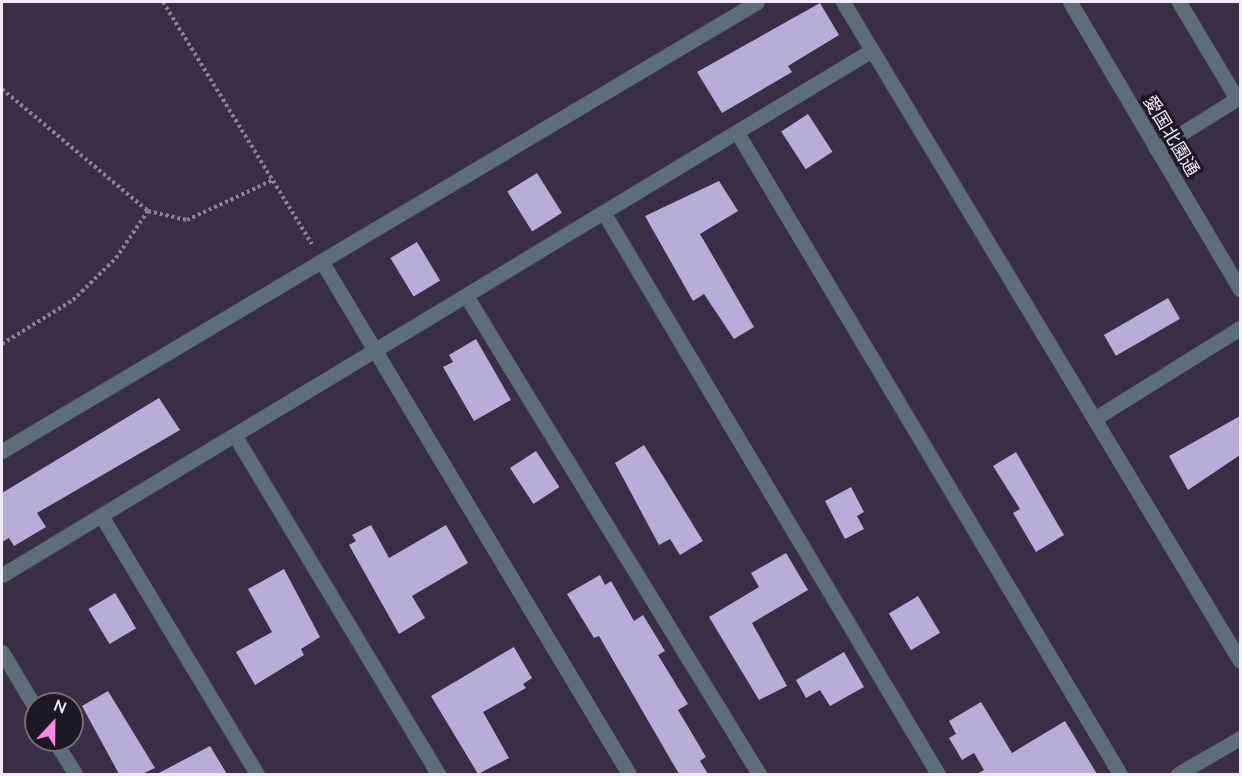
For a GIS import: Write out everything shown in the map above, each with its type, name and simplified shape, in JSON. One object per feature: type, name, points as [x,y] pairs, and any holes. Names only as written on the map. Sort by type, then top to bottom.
[{"type":"street","points":[[2,451],[757,2]]},
{"type":"street","points":[[843,2],[1097,417],[1240,661]]},
{"type":"street","name":"愛国北園通","points":[[1070,2],[1240,289]]},
{"type":"street","points":[[1156,149],[1239,98],[1179,2]]},
{"type":"street","points":[[2,575],[373,353],[468,299],[872,51]]},
{"type":"street","points":[[738,134],[1120,774]]},
{"type":"street","points":[[605,215],[938,774]]},
{"type":"street","points":[[322,262],[373,353],[629,774]]},
{"type":"street","points":[[468,299],[759,774]]},
{"type":"street","points":[[1097,417],[1240,328]]},
{"type":"street","points":[[235,436],[438,774]]},
{"type":"street","points":[[102,517],[257,774]]},
{"type":"street","points":[[2,652],[26,692]]},
{"type":"street","points":[[1178,774],[1240,738]]},
{"type":"street","points":[[61,752],[75,774]]},
{"type":"path","points":[[164,2],[322,262]]},
{"type":"path","points":[[2,89],[148,211],[187,220],[273,180]]},
{"type":"path","points":[[2,344],[73,300],[116,258],[148,211]]},
{"type":"building","points":[[820,3],[839,35],[788,66],[792,72],[722,113],[697,72]]},
{"type":"building","points":[[808,114],[833,152],[806,169],[781,131]]},
{"type":"building","points":[[537,173],[562,213],[532,231],[507,192]]},
{"type":"building","points":[[719,181],[738,211],[700,234],[754,327],[734,339],[704,294],[693,301],[645,216]]},
{"type":"building","points":[[417,242],[440,281],[414,297],[390,258]]},
{"type":"building","points":[[1168,298],[1180,319],[1116,356],[1104,335]]},
{"type":"building","points":[[476,339],[511,400],[474,421],[443,367],[453,362],[449,355]]},
{"type":"building","points":[[159,398],[180,430],[37,513],[46,527],[14,546],[9,538],[2,542],[2,493]]},
{"type":"building","points":[[1240,416],[1240,455],[1188,490],[1169,456]]},
{"type":"building","points":[[644,445],[703,541],[680,555],[670,539],[659,545],[615,463]]},
{"type":"building","points":[[536,451],[559,487],[533,504],[510,468]]},
{"type":"building","points":[[1016,452],[1064,535],[1036,552],[1013,513],[1020,509],[993,466]]},
{"type":"building","points":[[851,487],[864,512],[857,516],[864,529],[845,539],[825,501]]},
{"type":"building","points":[[371,525],[389,558],[446,525],[468,563],[412,596],[425,618],[399,634],[349,545],[356,541],[352,535]]},
{"type":"building","points":[[786,553],[808,590],[752,623],[787,686],[759,700],[709,617],[759,587],[751,573]]},
{"type":"building","points":[[284,569],[320,637],[301,649],[304,655],[255,685],[236,652],[272,632],[248,589]]},
{"type":"building","points":[[600,575],[605,585],[611,581],[634,621],[643,615],[665,651],[658,655],[688,704],[678,710],[706,757],[700,761],[708,774],[679,774],[599,636],[594,638],[567,594]]},
{"type":"building","points":[[115,593],[136,628],[110,644],[88,609]]},
{"type":"building","points":[[918,596],[940,633],[911,650],[889,614]]},
{"type":"building","points":[[514,647],[532,678],[523,684],[526,688],[483,712],[509,758],[478,774],[431,696]]},
{"type":"building","points":[[844,652],[864,687],[830,706],[820,690],[806,698],[796,680]]},
{"type":"building","points":[[108,691],[155,768],[142,774],[119,774],[84,710],[84,705]]},
{"type":"building","points":[[981,702],[1012,753],[1065,721],[1097,774],[977,774],[984,770],[974,753],[962,760],[949,738],[956,734],[949,721]]},
{"type":"building","points":[[210,746],[227,774],[157,774]]}]
